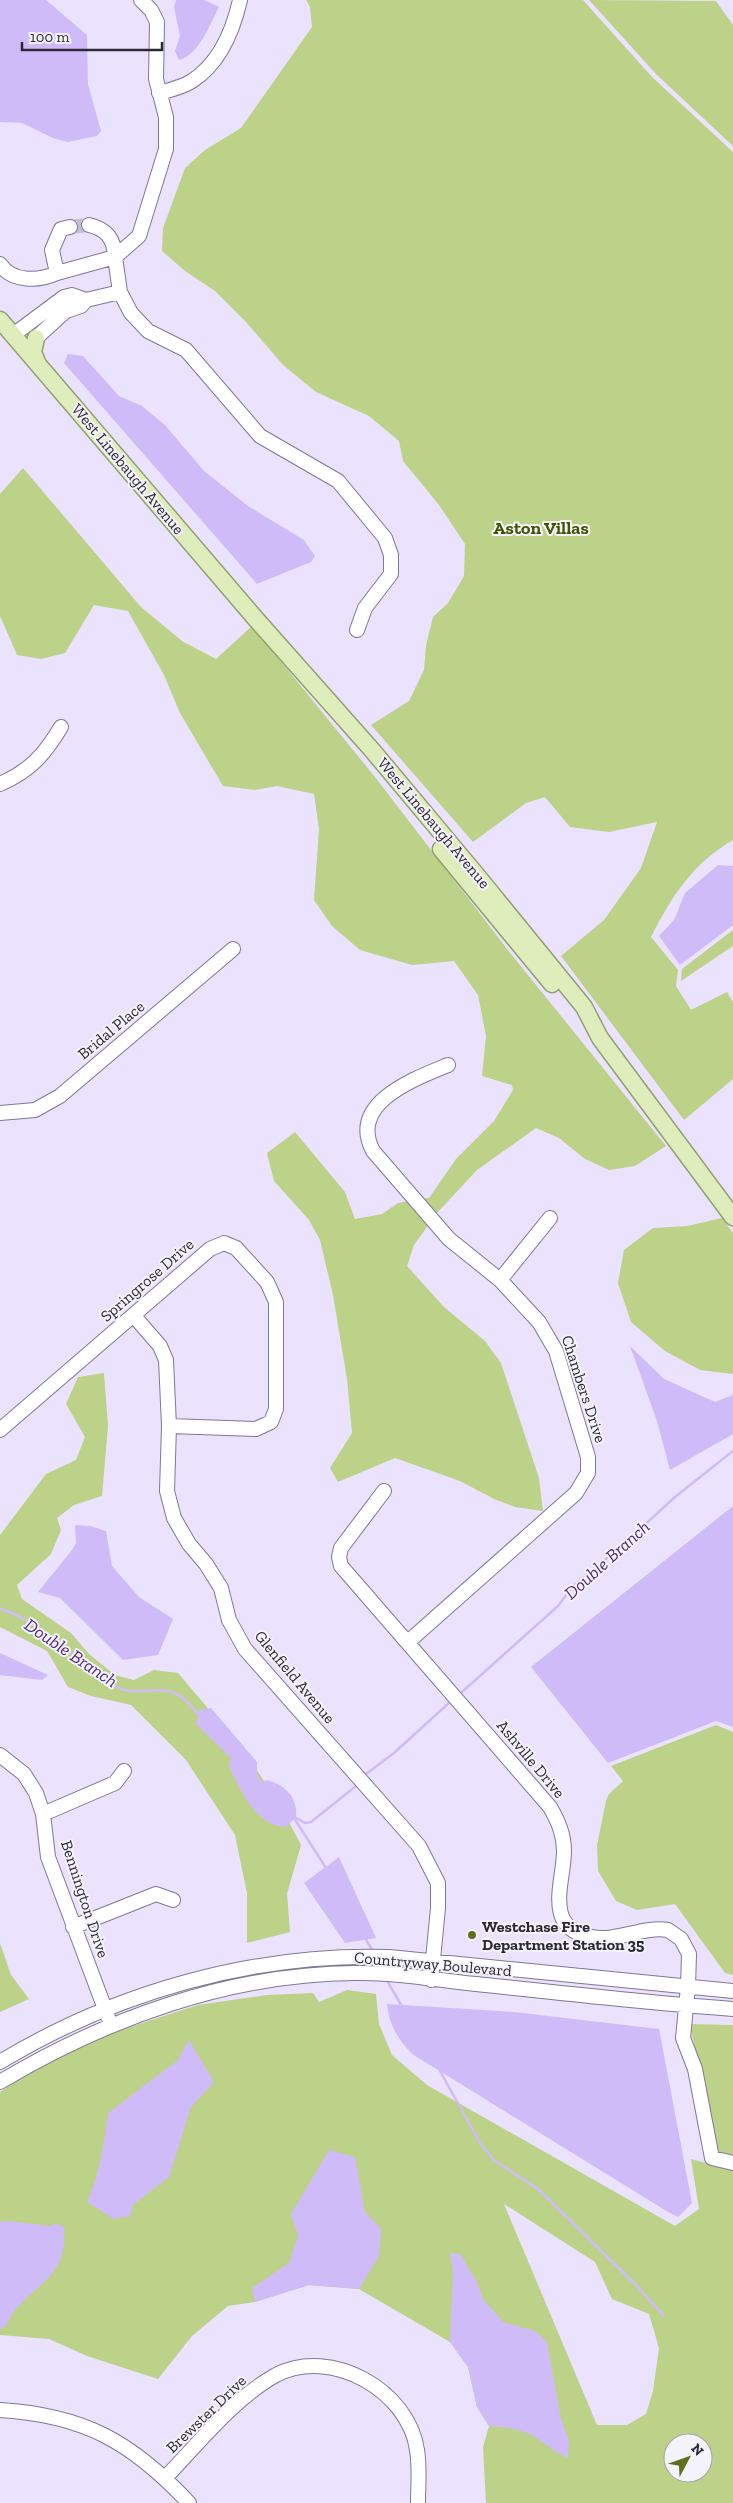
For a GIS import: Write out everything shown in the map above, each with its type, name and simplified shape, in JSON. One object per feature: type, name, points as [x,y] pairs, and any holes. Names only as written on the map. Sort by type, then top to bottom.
[{"type":"main road","name":"West Linebaugh Avenue","points":[[0,320],[255,618],[277,649],[475,881],[508,923],[584,1007],[600,1038],[733,1217]]},
{"type":"main road","points":[[36,338],[33,352],[38,364]]},
{"type":"street","points":[[0,264],[16,277],[46,278],[57,273],[115,257],[139,236],[166,149],[166,117],[156,79],[157,22],[151,10],[141,0]]},
{"type":"street","points":[[159,93],[192,81],[210,65],[226,44],[235,22],[240,0]]},
{"type":"street","points":[[89,225],[107,232],[114,246],[120,292],[131,313],[148,331],[186,350],[260,436],[338,481],[385,538],[391,555],[391,574],[365,608],[357,630]]},
{"type":"street","points":[[57,273],[52,250],[61,229],[70,227]]},
{"type":"street","points":[[13,335],[64,297],[72,295],[86,300],[120,292]]},
{"type":"street","points":[[36,338],[66,311],[81,306],[86,300]]},
{"type":"street","points":[[0,784],[13,778],[45,753],[61,727]]},
{"type":"street","name":"Bridal Place","points":[[0,1113],[35,1110],[60,1096],[232,949]]},
{"type":"street","name":"Chambers Drive","points":[[408,1642],[576,1493],[588,1473],[588,1457],[551,1341],[532,1312],[500,1280],[449,1239],[373,1152],[367,1139],[370,1114],[402,1084],[448,1065]]},
{"type":"street","points":[[500,1280],[550,1218]]},
{"type":"street","name":"Springrose Drive","points":[[0,1430],[210,1249],[224,1243],[236,1248],[267,1282],[276,1302],[276,1409],[271,1422],[256,1429],[168,1426]]},
{"type":"street","name":"Glenfield Avenue","points":[[134,1316],[160,1346],[166,1360],[167,1491],[174,1518],[189,1544],[206,1564],[221,1588],[229,1620],[246,1649],[419,1846],[438,1883],[438,1908],[431,1980]]},
{"type":"street","name":"Ashville Drive","points":[[384,1491],[341,1548],[339,1557],[341,1566],[550,1807],[559,1822],[564,1850],[558,1899],[563,1919],[576,1932],[592,1938],[662,1929],[675,1934],[686,1946],[689,1954],[688,1987],[683,2038],[695,2069],[712,2158],[733,2163]]},
{"type":"street","name":"Bennington Drive","points":[[0,1755],[24,1774],[36,1793],[43,1814],[48,1857],[73,1927],[112,2025]]},
{"type":"street","points":[[43,1814],[115,1783],[124,1771]]},
{"type":"street","points":[[73,1927],[156,1894],[173,1900]]},
{"type":"street","name":"Countryway Boulevard","points":[[0,2062],[57,2029],[104,2008],[196,1980],[298,1959],[355,1956],[433,1961],[733,1990]]},
{"type":"street","name":"Countryway Boulevard","points":[[0,2082],[58,2049],[112,2025],[174,2002],[286,1978],[355,1973],[388,1974],[686,2006],[733,2009]]},
{"type":"street","points":[[286,1978],[296,1980],[302,1988]]},
{"type":"street","name":"Brewster Drive","points":[[165,2478],[252,2390],[279,2374],[306,2367],[334,2368],[361,2376],[384,2392],[405,2418],[417,2449],[418,2503]]},
{"type":"street","points":[[0,2410],[32,2412],[70,2421],[96,2431],[136,2453],[165,2478],[189,2503]]},
{"type":"green space","points":[[306,0],[583,0],[652,77],[733,152],[733,840],[706,860],[684,882],[651,937],[678,970],[676,986],[691,1010],[727,992],[733,1002],[733,1079],[684,1120],[561,956],[604,920],[641,868],[657,822],[609,832],[570,827],[545,797],[526,803],[473,842],[371,725],[409,701],[424,670],[426,645],[433,617],[448,603],[464,576],[465,544],[439,505],[403,461],[399,441],[369,416],[316,392],[283,365],[246,322],[215,291],[185,271],[162,251],[163,228],[185,168],[205,150],[241,128],[312,27],[310,7]]},
{"type":"green space","points":[[589,0],[716,1],[733,25],[733,146],[656,74]]},
{"type":"green space","points":[[23,468],[141,607],[182,641],[216,659],[252,626],[375,777],[511,954],[666,1146],[635,1166],[609,1170],[585,1159],[559,1138],[536,1128],[477,1170],[436,1214],[422,1199],[429,1198],[456,1159],[494,1121],[513,1090],[512,1085],[482,1076],[486,1036],[478,995],[454,961],[412,965],[360,950],[332,926],[314,900],[319,829],[314,794],[277,786],[255,790],[223,786],[180,713],[164,675],[128,611],[94,605],[65,653],[41,659],[17,655],[0,616],[0,494]]},
{"type":"green space","points":[[733,930],[733,946],[681,981],[682,969]]},
{"type":"green space","points":[[295,1132],[345,1192],[355,1219],[382,1214],[398,1203],[409,1201],[429,1224],[414,1245],[407,1266],[444,1307],[485,1341],[501,1363],[539,1478],[543,1511],[515,1507],[494,1499],[460,1481],[395,1458],[338,1482],[330,1468],[352,1433],[347,1379],[333,1295],[320,1240],[309,1220],[274,1181],[267,1153]]},
{"type":"green space","points":[[722,1218],[733,1233],[733,1374],[700,1370],[665,1351],[631,1322],[618,1283],[624,1250],[653,1228],[687,1226]]},
{"type":"green space","points":[[104,1373],[108,1426],[102,1496],[74,1505],[57,1518],[61,1530],[51,1554],[17,1585],[22,1599],[71,1633],[89,1654],[115,1675],[134,1680],[154,1670],[178,1673],[245,1752],[281,1807],[301,1845],[287,1894],[290,1932],[247,1943],[247,1893],[235,1835],[186,1760],[131,1705],[91,1696],[68,1687],[47,1651],[0,1627],[0,1535],[46,1474],[76,1460],[85,1437],[66,1404],[78,1377]]},
{"type":"green space","points":[[716,1725],[733,1732],[733,1975],[725,1973],[675,1904],[637,1910],[616,1901],[598,1871],[597,1845],[606,1801],[609,1794],[623,1781],[611,1766]]},
{"type":"green space","points":[[0,1943],[11,1975],[29,1999],[0,2012]]},
{"type":"green space","points":[[347,1990],[376,1994],[379,2024],[392,2055],[427,2085],[675,2226],[699,2209],[691,2159],[733,2170],[733,2503],[486,2503],[483,2447],[489,2426],[477,2407],[468,2367],[450,2342],[359,2289],[309,2285],[255,2302],[228,2306],[192,2336],[158,2379],[87,2356],[49,2339],[0,2335],[0,2092],[24,2075],[92,2039],[198,2005],[267,1995],[313,1993],[319,2002]],"holes":[[[504,2204],[595,2262],[612,2299],[649,2314],[659,2348],[653,2391],[646,2414],[627,2425],[597,2425]]]},
{"type":"green space","points":[[690,2024],[733,2025],[733,2158],[716,2154]]},
{"type":"shaded area","points":[[0,0],[46,0],[87,35],[88,84],[101,131],[97,136],[68,142],[53,138],[22,123],[0,122]]},
{"type":"shaded area","points":[[176,0],[204,0],[219,7],[198,46],[186,57],[179,60],[175,51],[180,36],[174,7]]},
{"type":"shaded area","points":[[68,354],[83,356],[119,396],[142,406],[165,425],[204,471],[248,506],[304,540],[315,556],[311,562],[257,584],[64,363]]},
{"type":"shaded area","points":[[718,865],[733,866],[733,925],[680,965],[659,936],[674,920],[685,893]]},
{"type":"shaded area","points":[[630,1346],[664,1379],[715,1402],[733,1395],[733,1434],[670,1470],[657,1421]]},
{"type":"shaded area","points":[[733,1506],[733,1727],[716,1721],[608,1763],[531,1667]]},
{"type":"shaded area","points":[[75,1525],[90,1526],[106,1531],[112,1566],[139,1597],[173,1619],[158,1655],[123,1660],[60,1598],[38,1592],[76,1543]]},
{"type":"shaded area","points":[[0,1653],[48,1675],[42,1680],[0,1675]]},
{"type":"shaded area","points":[[211,1708],[257,1762],[257,1774],[262,1782],[267,1780],[273,1782],[289,1793],[295,1803],[296,1817],[286,1827],[266,1821],[251,1806],[229,1767],[231,1758],[196,1724],[199,1710]]},
{"type":"shaded area","points":[[339,1857],[376,1938],[345,1943],[304,1883]]},
{"type":"shaded area","points":[[387,2004],[514,2012],[659,2029],[692,2203],[678,2217],[668,2212],[412,2054],[402,2043],[395,2031]]},
{"type":"shaded area","points":[[189,2040],[214,2082],[191,2107],[169,2177],[133,2205],[130,2216],[114,2219],[87,2202],[98,2169],[108,2113],[177,2061]]},
{"type":"shaded area","points":[[329,2150],[355,2157],[365,2212],[381,2229],[379,2256],[359,2289],[309,2285],[255,2302],[252,2288],[289,2263],[298,2236],[291,2214]]},
{"type":"shaded area","points":[[9,2221],[50,2226],[58,2223],[64,2228],[64,2243],[62,2256],[57,2266],[44,2282],[16,2309],[6,2326],[0,2330],[0,2222]]},
{"type":"shaded area","points":[[450,2253],[460,2254],[477,2282],[483,2299],[503,2322],[535,2331],[547,2342],[561,2419],[569,2441],[568,2458],[525,2432],[489,2426],[477,2407],[468,2367],[450,2342],[453,2272]]},
{"type":"waterway","name":"Double Branch","points":[[462,1692],[558,1606],[573,1586],[616,1551],[675,1497],[733,1451]]},
{"type":"waterway","name":"Double Branch","points":[[0,1609],[29,1622],[117,1687],[132,1691],[162,1691],[177,1694],[186,1700],[199,1715]]},
{"type":"waterway","name":"Double Branch","points":[[366,1774],[394,1753],[450,1702]]},
{"type":"waterway","name":"Double Branch","points":[[293,1816],[305,1823],[311,1822],[356,1786]]},
{"type":"waterway","name":"Double Branch","points":[[294,1818],[326,1868]]},
{"type":"waterway","points":[[365,1938],[374,1953]]},
{"type":"waterway","points":[[386,1979],[403,2008]]},
{"type":"waterway","points":[[440,2071],[480,2143],[494,2160],[538,2189],[635,2284],[664,2316]]},
{"type":"tunnel","points":[[70,227],[89,225]]},
{"type":"place","name":"Westchase Fire Department Station 35","points":[[472,1935]]},
{"type":"district","name":"Aston Villas","points":[[541,528]]}]
